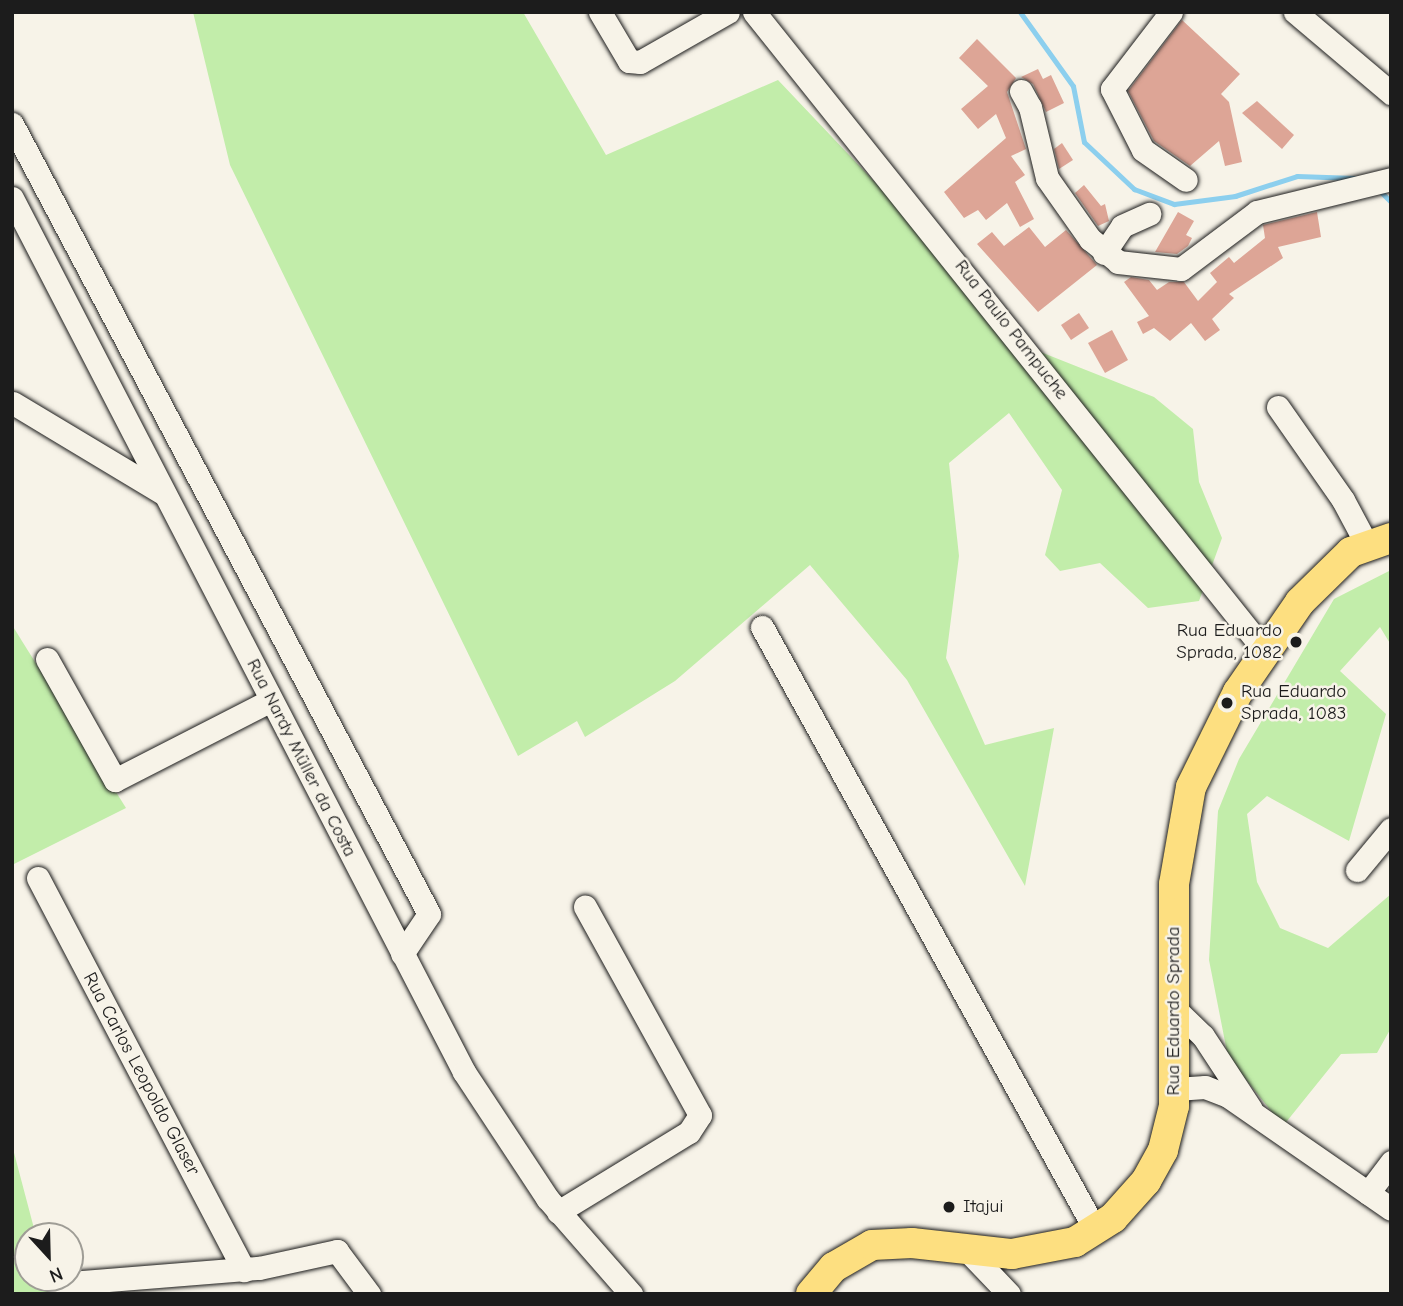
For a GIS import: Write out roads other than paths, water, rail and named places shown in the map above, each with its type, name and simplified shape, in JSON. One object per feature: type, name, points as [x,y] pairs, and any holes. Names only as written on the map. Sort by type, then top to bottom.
[{"type":"main road","name":"Rua Eduardo Sprada","points":[[811,1294],[834,1268],[872,1245],[1035,1253],[1096,1231],[1130,1200],[1152,1171],[1171,1125],[1175,1089],[1174,884],[1181,822],[1208,748],[1265,651],[1317,583],[1378,540]]},
{"type":"street","points":[[600,12],[629,61],[640,62],[727,12]]},
{"type":"street","name":"Rua Paulo Pampuche","points":[[754,12],[1265,651]]},
{"type":"street","points":[[1171,12],[1113,83],[1118,108],[1143,150],[1157,164],[1186,180]]},
{"type":"street","points":[[1295,12],[1391,93]]},
{"type":"street","points":[[1021,91],[1030,107],[1047,178],[1073,219],[1104,253],[1118,262],[1181,269],[1257,212],[1380,183]]},
{"type":"street","points":[[12,124],[429,914],[402,954]]},
{"type":"street","name":"Rua Nardy Müller da Costa","points":[[12,198],[148,453],[163,493],[464,1072],[558,1212],[631,1294]]},
{"type":"street","points":[[1104,253],[1122,226],[1149,214]]},
{"type":"street","points":[[13,403],[163,493]]},
{"type":"street","points":[[1278,407],[1343,500],[1378,540]]},
{"type":"street","points":[[762,626],[1096,1231]]},
{"type":"street","points":[[47,659],[115,780],[271,700]]},
{"type":"street","points":[[1357,870],[1391,829]]},
{"type":"street","name":"Rua Carlos Leopoldo Glaser","points":[[38,878],[244,1270]]},
{"type":"street","points":[[558,1212],[689,1132],[699,1115],[585,907]]},
{"type":"street","points":[[1175,1010],[1203,1036],[1252,1112]]},
{"type":"street","points":[[1175,1089],[1205,1087],[1252,1112],[1391,1209]]},
{"type":"street","points":[[1368,1193],[1391,1161]]},
{"type":"street","points":[[966,1249],[1009,1294]]},
{"type":"street","points":[[84,1282],[244,1270],[337,1251],[369,1294]]},
{"type":"waterway","points":[[1020,12],[1073,86],[1084,142],[1134,189],[1174,204],[1235,196],[1297,176],[1355,178]]},
{"type":"waterway","points":[[1378,189],[1391,202]]},
{"type":"place","name":"Rua Eduardo Sprada, 1082","points":[[1296,642]]},
{"type":"place","name":"Rua Eduardo Sprada, 1083","points":[[1227,703]]},
{"type":"place","name":"Itajui","points":[[949,1207]]}]
